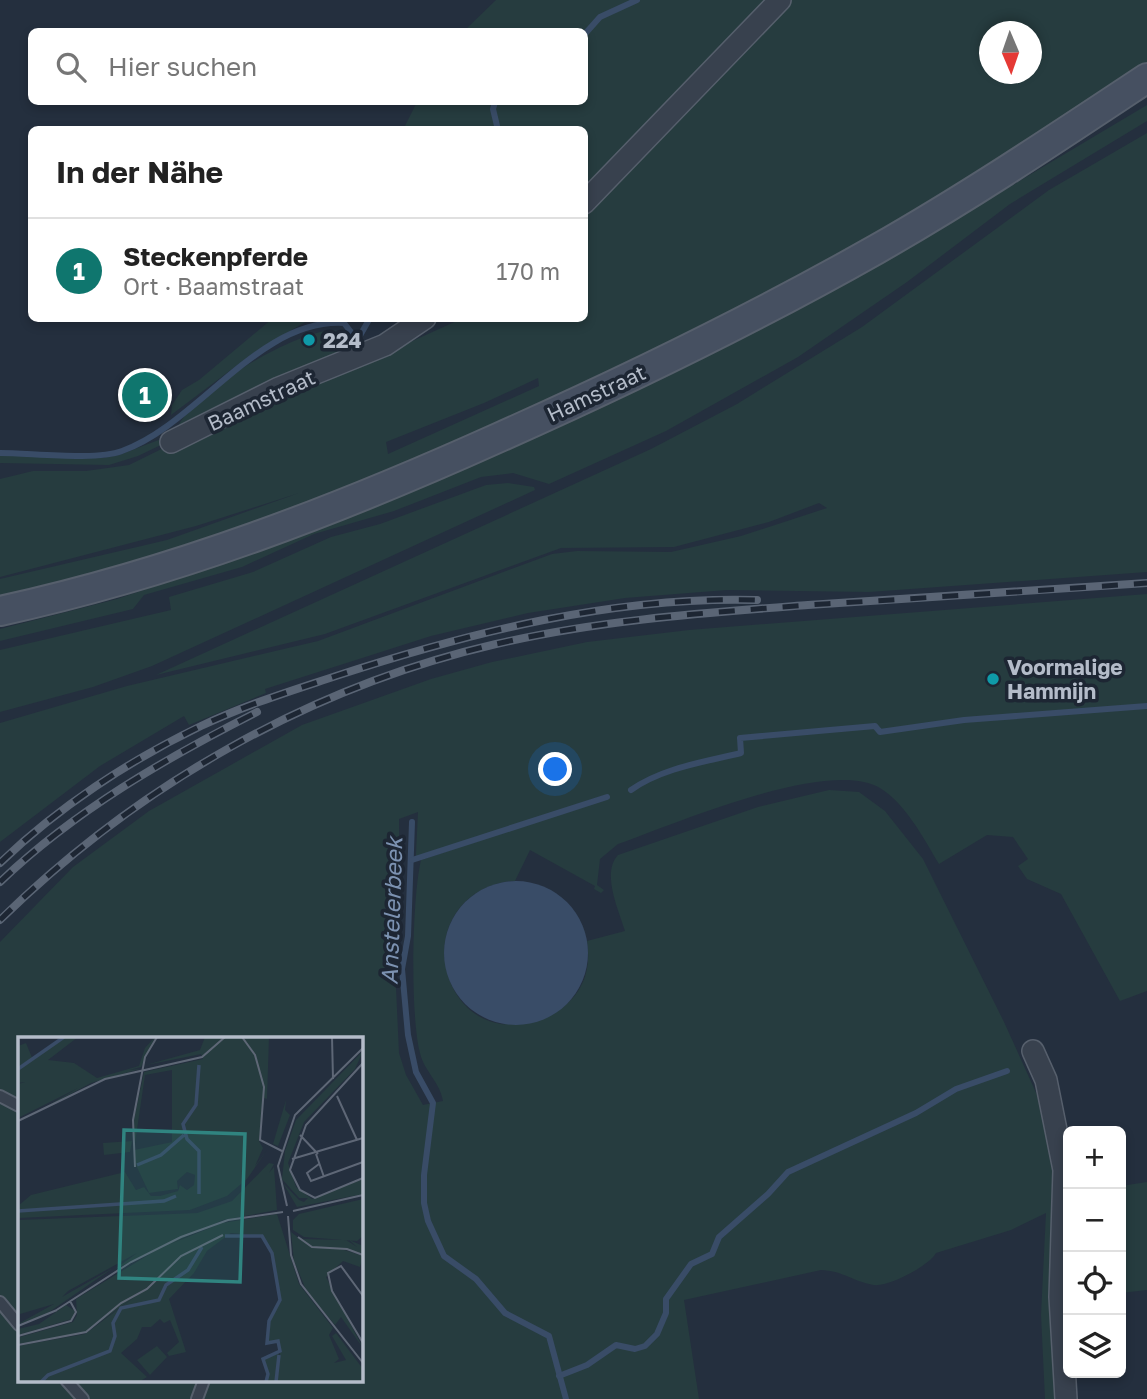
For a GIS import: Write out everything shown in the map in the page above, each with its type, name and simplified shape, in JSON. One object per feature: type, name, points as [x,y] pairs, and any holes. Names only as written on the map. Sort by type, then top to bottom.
[{"type":"main road","name":"Hamstraat","points":[[0,611],[128,580],[245,542],[383,488],[573,404],[693,346],[859,259],[1025,159],[1147,78]]},
{"type":"street","points":[[588,199],[780,0]]},
{"type":"street","name":"Baamstraat","points":[[171,442],[279,388],[385,345],[419,322]]},
{"type":"street","points":[[1033,1051],[1046,1080],[1064,1170],[1060,1297],[1066,1399]]},
{"type":"lane","points":[[0,1096],[18,1105]]},
{"type":"lane","points":[[0,1302],[18,1324]]},
{"type":"lane","points":[[68,1382],[83,1399]]},
{"type":"lane","points":[[197,1399],[203,1382]]},
{"type":"green space","points":[[496,0],[766,0],[588,193],[588,126],[405,126],[416,105],[588,105],[588,28],[467,28]]},
{"type":"green space","points":[[787,0],[1147,0],[1147,63],[955,189],[853,250],[780,289],[521,414],[303,506],[153,556],[0,595],[0,579],[167,540],[299,493],[196,526],[0,577],[0,479],[33,471],[86,471],[129,465],[249,406],[362,364],[454,322],[588,322],[588,210]],"holes":[[[538,378],[539,386],[388,454],[386,442]]]},
{"type":"green space","points":[[1147,105],[1147,121],[1010,204],[907,282],[798,357],[666,431],[549,484],[513,473],[481,477],[394,511],[314,534],[242,567],[144,595],[133,609],[0,641],[0,629],[117,599],[285,542],[458,472],[612,402],[872,269]]},
{"type":"green space","points":[[1147,133],[1147,572],[869,592],[727,590],[625,598],[528,613],[431,636],[265,689],[266,693],[189,725],[184,716],[100,766],[0,842],[0,723],[127,686],[318,641],[552,554],[577,551],[671,552],[741,536],[827,508],[819,503],[769,522],[674,547],[561,548],[325,634],[156,675],[651,449],[737,404],[862,327],[1049,190]]},
{"type":"green space","points":[[268,322],[305,322],[252,354],[171,415],[172,405],[182,390],[199,380]]},
{"type":"green space","points":[[332,330],[347,333],[355,349],[177,428],[203,397],[246,366],[293,342]]},
{"type":"green space","points":[[164,438],[167,442],[138,456],[109,465],[0,463],[0,455],[103,458],[119,455]]},
{"type":"green space","points":[[508,483],[534,487],[535,490],[152,666],[93,687],[0,712],[0,650],[171,610],[169,597],[253,572],[331,537],[380,524],[486,485]]},
{"type":"green space","points":[[1147,594],[1147,991],[1120,1001],[1061,894],[1027,879],[1018,866],[1028,859],[1013,837],[987,835],[939,864],[914,823],[898,803],[880,788],[856,781],[825,781],[751,797],[618,844],[600,859],[597,885],[604,890],[601,893],[594,889],[595,886],[530,850],[515,881],[480,891],[458,910],[447,933],[444,950],[451,983],[470,1010],[484,1019],[501,1024],[542,1017],[566,1004],[582,984],[588,957],[587,941],[625,931],[611,882],[613,863],[618,855],[758,807],[829,790],[859,792],[885,811],[923,859],[1004,1022],[1043,1108],[1056,1178],[1059,1399],[1045,1399],[1041,1315],[1046,1213],[1011,1230],[936,1253],[917,1269],[880,1285],[867,1284],[836,1272],[821,1270],[684,1300],[699,1399],[0,1399],[0,942],[73,867],[149,811],[302,725],[431,679],[492,662],[587,642],[689,630]],"holes":[[[605,795],[606,798],[421,860],[414,928],[417,1035],[422,1059],[439,1088],[443,1101],[423,1105],[406,1075],[399,1053],[395,966],[400,944],[399,819],[418,812],[416,857]]]},
{"type":"green space","points":[[1147,1182],[1147,1290],[1126,1292],[1126,1189],[1126,1185]]},
{"type":"water","points":[[516,881],[544,886],[567,902],[583,925],[588,953],[583,981],[567,1004],[544,1020],[516,1025],[488,1020],[465,1004],[449,981],[444,953],[449,925],[465,902],[488,886]]},
{"type":"waterway","points":[[588,30],[600,17],[637,0]]},
{"type":"waterway","points":[[494,105],[497,126]]},
{"type":"waterway","points":[[358,339],[368,322]]},
{"type":"waterway","points":[[0,453],[96,456],[122,451],[150,438],[256,354],[284,337],[313,326],[344,323],[361,345]]},
{"type":"waterway","points":[[631,790],[670,771],[741,753],[740,738],[875,726],[880,732],[964,720],[1147,706]]},
{"type":"waterway","points":[[412,860],[607,797]]},
{"type":"waterway","name":"Anstelerbeek","points":[[412,822],[408,936],[402,969],[408,1035],[416,1072],[433,1103],[424,1175],[424,1203],[428,1221],[444,1256],[476,1279],[505,1313],[549,1336],[566,1399]]},
{"type":"waterway","points":[[559,1376],[587,1365],[616,1345],[635,1349],[645,1346],[657,1334],[666,1313],[666,1299],[691,1264],[712,1254],[719,1237],[768,1194],[788,1172],[916,1113],[956,1089],[1007,1071]]},
{"type":"railway","points":[[0,920],[53,871],[109,826],[168,785],[229,748],[293,715],[359,686],[427,663],[535,636],[651,618],[1147,583]]},
{"type":"railway","points":[[0,863],[45,823],[121,770],[174,739],[234,711],[268,699],[439,645],[544,620],[650,604],[757,600]]},
{"type":"railway","points":[[0,882],[90,809],[155,767],[257,712]]},
{"type":"place","name":"224","points":[[309,340]]},
{"type":"place","name":"Steckenpferde","points":[[145,395]]},
{"type":"place","name":"Voormalige Hammijn","points":[[993,679]]}]
